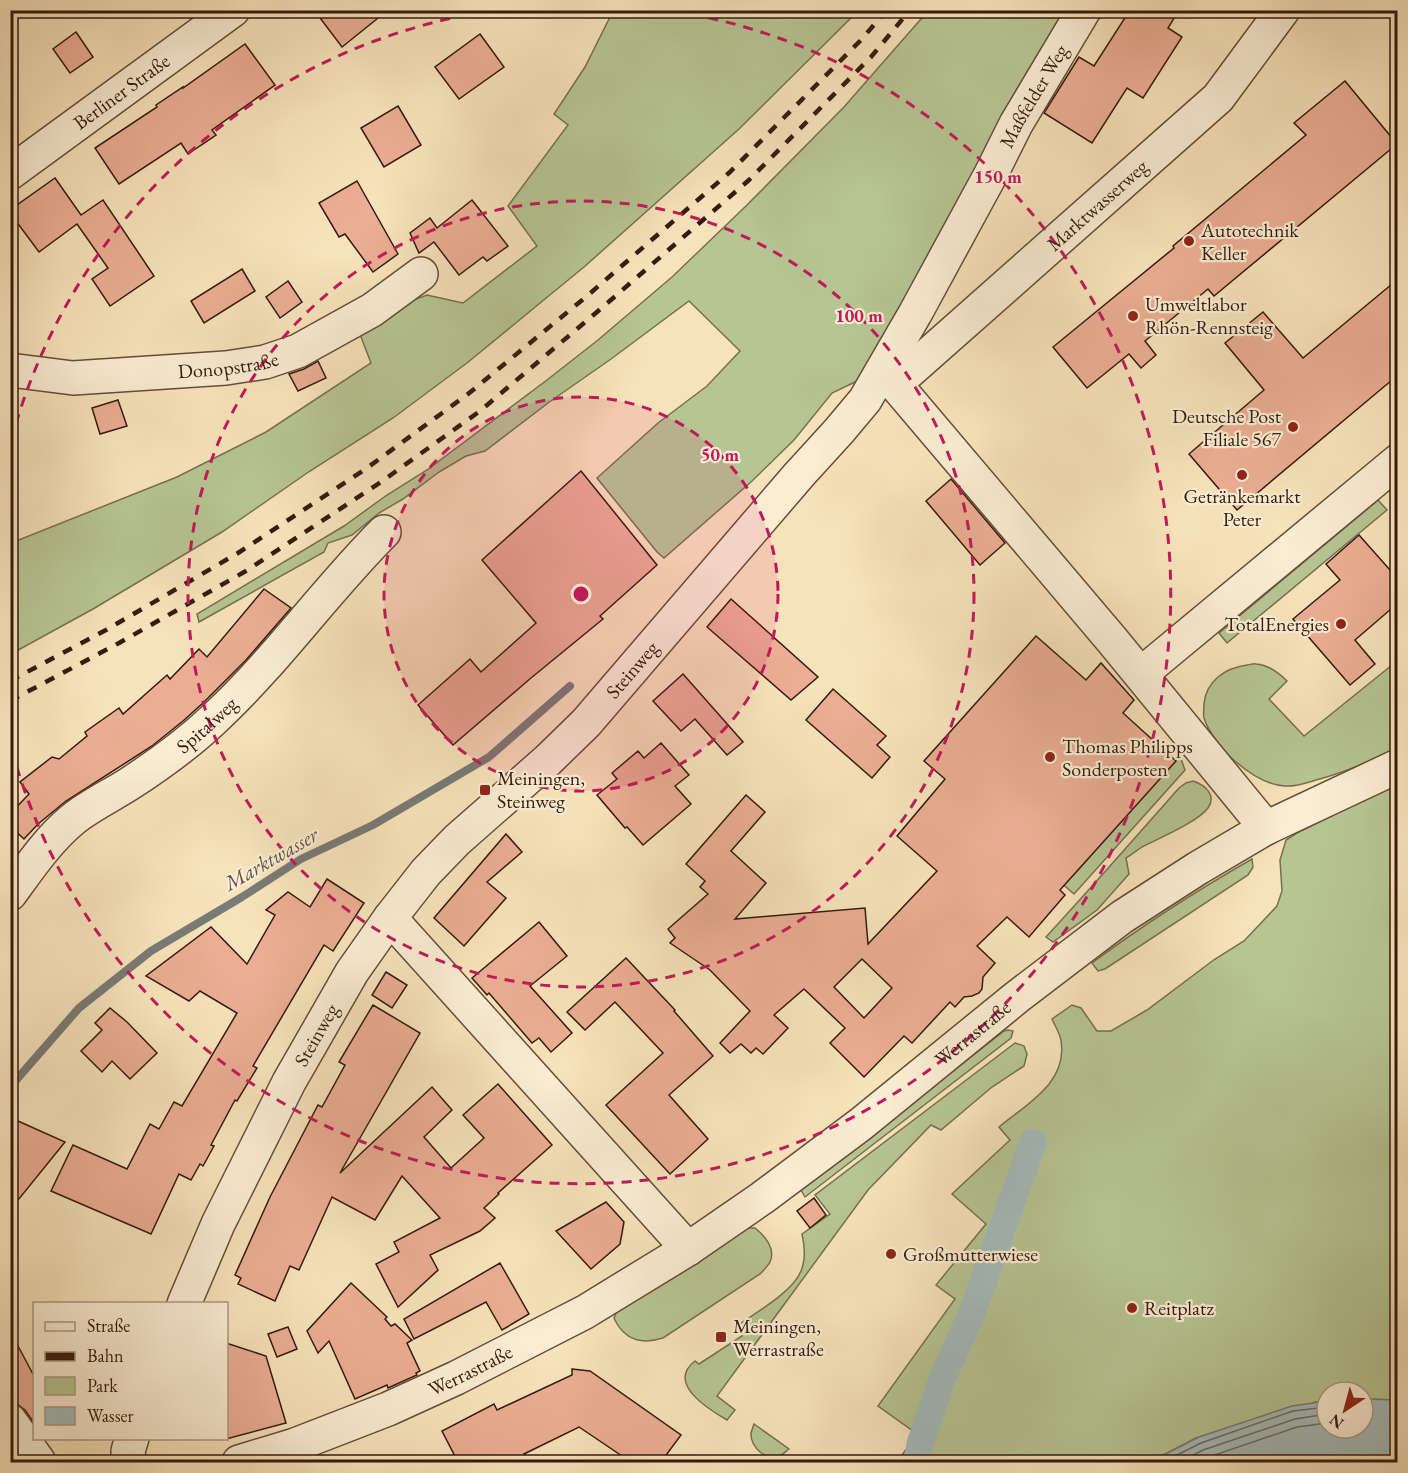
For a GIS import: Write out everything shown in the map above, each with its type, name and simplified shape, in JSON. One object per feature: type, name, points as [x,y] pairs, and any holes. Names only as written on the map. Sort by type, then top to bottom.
[{"type":"street","name":"Berliner Straße","points":[[10,173],[233,10]]},
{"type":"street","name":"Maßfelder Weg","points":[[888,378],[927,292],[1016,124],[1084,10]]},
{"type":"street","name":"Marktwasserweg","points":[[888,378],[1218,98],[1283,10]]},
{"type":"street","name":"Donopstraße","points":[[10,370],[73,378],[226,368],[265,362],[298,351],[372,310],[421,274]]},
{"type":"street","points":[[888,378],[1140,674],[1266,828]]},
{"type":"street","name":"Steinweg","points":[[185,1302],[218,1224],[289,1082],[352,972],[390,918],[426,872],[442,856],[586,723],[864,400],[888,378]]},
{"type":"street","points":[[1140,674],[1398,461]]},
{"type":"street","name":"Spitalweg","points":[[10,894],[49,842],[73,819],[180,749],[215,718],[250,683],[384,532]]},
{"type":"street","name":"Werrastraße","points":[[239,1462],[295,1445],[388,1409],[456,1378],[585,1312],[688,1249],[762,1198],[861,1124],[1017,996],[1122,917],[1266,828],[1398,765]]},
{"type":"street","points":[[390,918],[688,1249]]},
{"type":"street","points":[[10,1421],[39,1462]]},
{"type":"street","points":[[129,1462],[128,1451],[131,1440]]},
{"type":"green space","points":[[613,11],[858,11],[739,129],[584,267],[467,363],[393,418],[310,471],[222,532],[93,609],[11,654],[11,543],[177,477],[266,432],[371,363],[358,329],[389,309],[427,295],[463,303],[537,246],[508,206],[568,125],[554,114],[585,67]]},
{"type":"green space","points":[[928,11],[1072,11],[864,375],[832,393],[794,440],[751,482],[664,558],[597,478],[658,423],[707,386],[740,351],[689,301],[485,451],[466,456],[439,472],[403,499],[379,513],[352,535],[328,543],[324,552],[199,622],[197,614],[344,526],[427,470],[598,340],[672,277],[746,206],[844,107]]},
{"type":"green space","points":[[1378,500],[1387,510],[1227,643],[1219,633]]},
{"type":"green space","points":[[1397,661],[1397,749],[1326,777],[1293,786],[1265,781],[1247,771],[1227,753],[1213,736],[1204,718],[1204,704],[1208,689],[1218,677],[1231,669],[1254,664],[1261,665],[1273,670],[1287,681],[1269,699],[1304,736]]},
{"type":"green space","points":[[1180,756],[1185,770],[1074,894],[1001,830],[1013,818],[1075,873]]},
{"type":"green space","points":[[1193,781],[1208,791],[1211,799],[1208,808],[1187,824],[1142,847],[1126,858],[1129,874],[1097,910],[1053,942],[1046,937],[1179,788]]},
{"type":"green space","name":"Großmutterwiese","points":[[1397,783],[1397,1400],[1375,1399],[1375,1380],[1315,1380],[1315,1402],[1196,1438],[1150,1462],[897,1462],[917,1434],[878,1406],[955,1299],[936,1285],[986,1224],[952,1194],[1010,1140],[999,1127],[1033,1100],[1052,1080],[1061,1056],[1059,1032],[1052,1019],[1072,1005],[1081,1008],[1097,1031],[1111,1031],[1147,1010],[1215,959],[1244,941],[1277,906],[1282,891],[1280,860],[1286,840]]},
{"type":"green space","points":[[1252,859],[1253,867],[1248,875],[1105,969],[1098,971],[1092,963],[1170,909]]},
{"type":"green space","points":[[1008,1030],[1013,1031],[1011,1038],[805,1197],[801,1190]]},
{"type":"green space","points":[[1015,1043],[1024,1046],[1027,1054],[1024,1066],[992,1087],[941,1130],[931,1125],[868,1190],[717,1396],[735,1410],[727,1420],[693,1395],[685,1378],[687,1369],[695,1361],[699,1364],[742,1336],[737,1326],[773,1302],[797,1279],[804,1257],[802,1234],[830,1214],[815,1195]]},
{"type":"green space","points":[[744,1228],[755,1228],[771,1248],[770,1262],[760,1274],[663,1338],[640,1341],[628,1336],[618,1325],[614,1318],[618,1309]]},
{"type":"green space","points":[[754,1424],[789,1449],[776,1457],[760,1452],[751,1438]]},
{"type":"water","points":[[1375,1399],[1397,1400],[1397,1462],[1150,1462],[1199,1437],[1292,1406],[1315,1403],[1315,1440],[1375,1440]]},
{"type":"building","points":[[314,10],[388,10],[342,47]]},
{"type":"building","points":[[1130,10],[1179,10],[1168,28],[1182,37],[1143,98],[1127,88],[1092,143],[1044,113],[1079,57],[1094,66]]},
{"type":"building","points":[[76,32],[93,57],[70,73],[53,49]]},
{"type":"building","points":[[480,34],[504,67],[459,99],[435,67]]},
{"type":"building","points":[[245,44],[275,85],[212,130],[216,135],[188,154],[181,143],[119,184],[95,148]]},
{"type":"building","points":[[1345,81],[1397,144],[1214,296],[1208,289],[1145,341],[1156,355],[1141,368],[1129,354],[1087,388],[1053,347],[1174,248],[1173,246],[1306,135],[1294,123]]},
{"type":"building","points":[[398,106],[421,145],[384,167],[361,128]]},
{"type":"building","points":[[55,178],[81,215],[103,200],[154,276],[110,306],[92,279],[108,268],[77,224],[39,252],[10,213],[10,210]]},
{"type":"building","points":[[357,181],[398,254],[373,272],[345,234],[339,237],[319,203]]},
{"type":"building","points":[[472,200],[508,246],[487,261],[483,257],[459,275],[434,242],[419,253],[410,233],[430,218],[437,228]]},
{"type":"building","points":[[242,269],[255,291],[204,323],[191,301]]},
{"type":"building","points":[[1398,279],[1398,375],[1237,510],[1189,454],[1264,390],[1225,343],[1263,312],[1303,358]]},
{"type":"building","points":[[288,281],[302,302],[280,318],[266,297]]},
{"type":"building","points":[[318,361],[326,378],[298,391],[289,374]]},
{"type":"building","points":[[118,400],[127,426],[100,434],[92,408]]},
{"type":"building","points":[[581,471],[657,565],[600,616],[603,619],[453,745],[418,705],[470,659],[481,672],[536,623],[482,560]]},
{"type":"building","points":[[951,479],[1005,543],[980,565],[926,501]]},
{"type":"building","points":[[1359,535],[1398,579],[1398,603],[1355,640],[1375,664],[1350,685],[1293,619],[1340,580],[1326,564]]},
{"type":"building","points":[[264,589],[291,608],[246,660],[203,703],[152,746],[66,801],[24,839],[10,826],[10,814],[29,794],[20,782],[52,757],[59,759],[87,736],[85,732],[119,708],[123,714],[167,675],[170,679],[199,649],[207,657]]},
{"type":"building","points":[[731,599],[818,677],[791,700],[707,627]]},
{"type":"building","points":[[1036,636],[1086,680],[1101,663],[1134,700],[1123,713],[1176,761],[1060,890],[1065,895],[1029,937],[1007,917],[977,946],[995,963],[983,977],[982,989],[979,993],[964,997],[955,1007],[950,1002],[912,1043],[904,1036],[864,1077],[830,1043],[845,1028],[804,989],[774,1015],[788,1028],[763,1054],[756,1048],[751,1053],[741,1044],[730,1053],[720,1043],[750,1011],[710,970],[670,943],[675,938],[668,929],[708,894],[700,887],[705,881],[686,864],[746,795],[765,812],[731,851],[766,883],[735,919],[865,908],[868,944],[937,871],[897,836],[945,779],[924,761]],"holes":[[[862,959],[892,988],[864,1018],[834,987]]]},
{"type":"building","points":[[683,674],[743,742],[727,755],[695,719],[681,731],[653,701]]},
{"type":"building","points":[[833,689],[886,736],[877,745],[890,757],[872,778],[806,720]]},
{"type":"building","points":[[661,743],[689,775],[675,786],[691,804],[643,845],[597,795],[617,779],[612,773],[638,751],[644,758]]},
{"type":"building","points":[[506,834],[522,852],[487,882],[506,898],[464,946],[434,918]]},
{"type":"building","points":[[327,879],[364,903],[333,951],[324,945],[253,1066],[257,1068],[237,1101],[235,1100],[211,1145],[214,1146],[203,1166],[200,1164],[191,1180],[179,1174],[151,1234],[51,1191],[73,1145],[127,1169],[150,1124],[159,1129],[174,1102],[182,1106],[237,1013],[200,991],[189,1001],[146,976],[211,927],[247,964],[275,915],[266,910],[288,892],[310,907]]},
{"type":"building","points":[[539,922],[567,956],[530,986],[572,1033],[551,1052],[539,1038],[532,1043],[489,993],[487,995],[472,978]]},
{"type":"building","points":[[626,958],[675,1010],[713,1056],[669,1095],[708,1139],[670,1174],[606,1105],[663,1053],[615,1002],[585,1030],[567,1012]]},
{"type":"building","points":[[386,972],[407,985],[392,1008],[372,995]]},
{"type":"building","points":[[373,1005],[420,1033],[340,1173],[432,1087],[452,1110],[424,1137],[451,1168],[484,1138],[463,1115],[498,1084],[552,1145],[484,1208],[495,1218],[480,1231],[430,1255],[438,1270],[398,1307],[376,1264],[399,1252],[394,1242],[440,1218],[402,1176],[375,1220],[332,1197],[299,1270],[290,1266],[275,1301],[238,1284],[241,1278],[235,1275],[270,1197],[318,1105],[322,1107],[345,1065],[339,1062]]},
{"type":"building","points":[[110,1008],[157,1053],[130,1079],[112,1061],[102,1072],[81,1051],[102,1030],[95,1023]]},
{"type":"building","points":[[18,1121],[65,1142],[10,1210],[10,1130]]},
{"type":"building","points":[[814,1198],[826,1215],[810,1228],[797,1211]]},
{"type":"building","points":[[606,1202],[624,1222],[620,1244],[591,1269],[556,1231]]},
{"type":"building","points":[[500,1263],[529,1314],[502,1330],[486,1302],[414,1339],[404,1319]]},
{"type":"building","points":[[351,1283],[387,1317],[385,1319],[391,1326],[395,1324],[412,1340],[407,1343],[420,1371],[416,1373],[417,1375],[388,1388],[387,1385],[355,1399],[329,1341],[318,1353],[307,1331]]},
{"type":"building","points":[[288,1327],[297,1349],[277,1357],[268,1334]]},
{"type":"building","points":[[10,1331],[33,1374],[33,1422],[25,1410],[17,1404],[10,1391]]},
{"type":"building","points":[[228,1344],[266,1356],[286,1423],[228,1438]]},
{"type":"building","points":[[572,1369],[590,1371],[681,1435],[661,1462],[631,1462],[579,1427],[524,1454],[535,1462],[458,1462],[442,1431],[494,1404],[497,1410],[572,1375]]},
{"type":"waterway","name":"Marktwasser","points":[[10,1087],[79,1008],[151,951],[301,859],[373,825],[489,757],[570,686]]},
{"type":"waterway","points":[[917,1462],[920,1444],[942,1379],[972,1313],[1033,1142]]},
{"type":"railway","points":[[10,681],[106,630],[238,553],[367,468],[468,394],[587,296],[730,172],[860,41],[887,10]]},
{"type":"railway","points":[[10,701],[246,571],[381,482],[480,411],[749,180],[871,57],[910,10]]},
{"type":"place","name":"Autotechnik Keller","points":[[1189,241]]},
{"type":"place","name":"Umweltlabor Rhön-Rennsteig","points":[[1133,316]]},
{"type":"place","name":"Deutsche Post Filiale 567","points":[[1293,427]]},
{"type":"place","name":"Getränkemarkt Peter","points":[[1242,475]]},
{"type":"place","name":"TotalEnergies","points":[[1341,624]]},
{"type":"place","name":"Thomas Philipps Sonderposten","points":[[1050,757]]},
{"type":"place","name":"Meiningen, Steinweg","points":[[485,790]]},
{"type":"place","name":"Großmutterwiese","points":[[891,1254]]},
{"type":"place","name":"Reitplatz","points":[[1132,1308]]},
{"type":"place","name":"Meiningen, Werrastraße","points":[[721,1337]]}]
